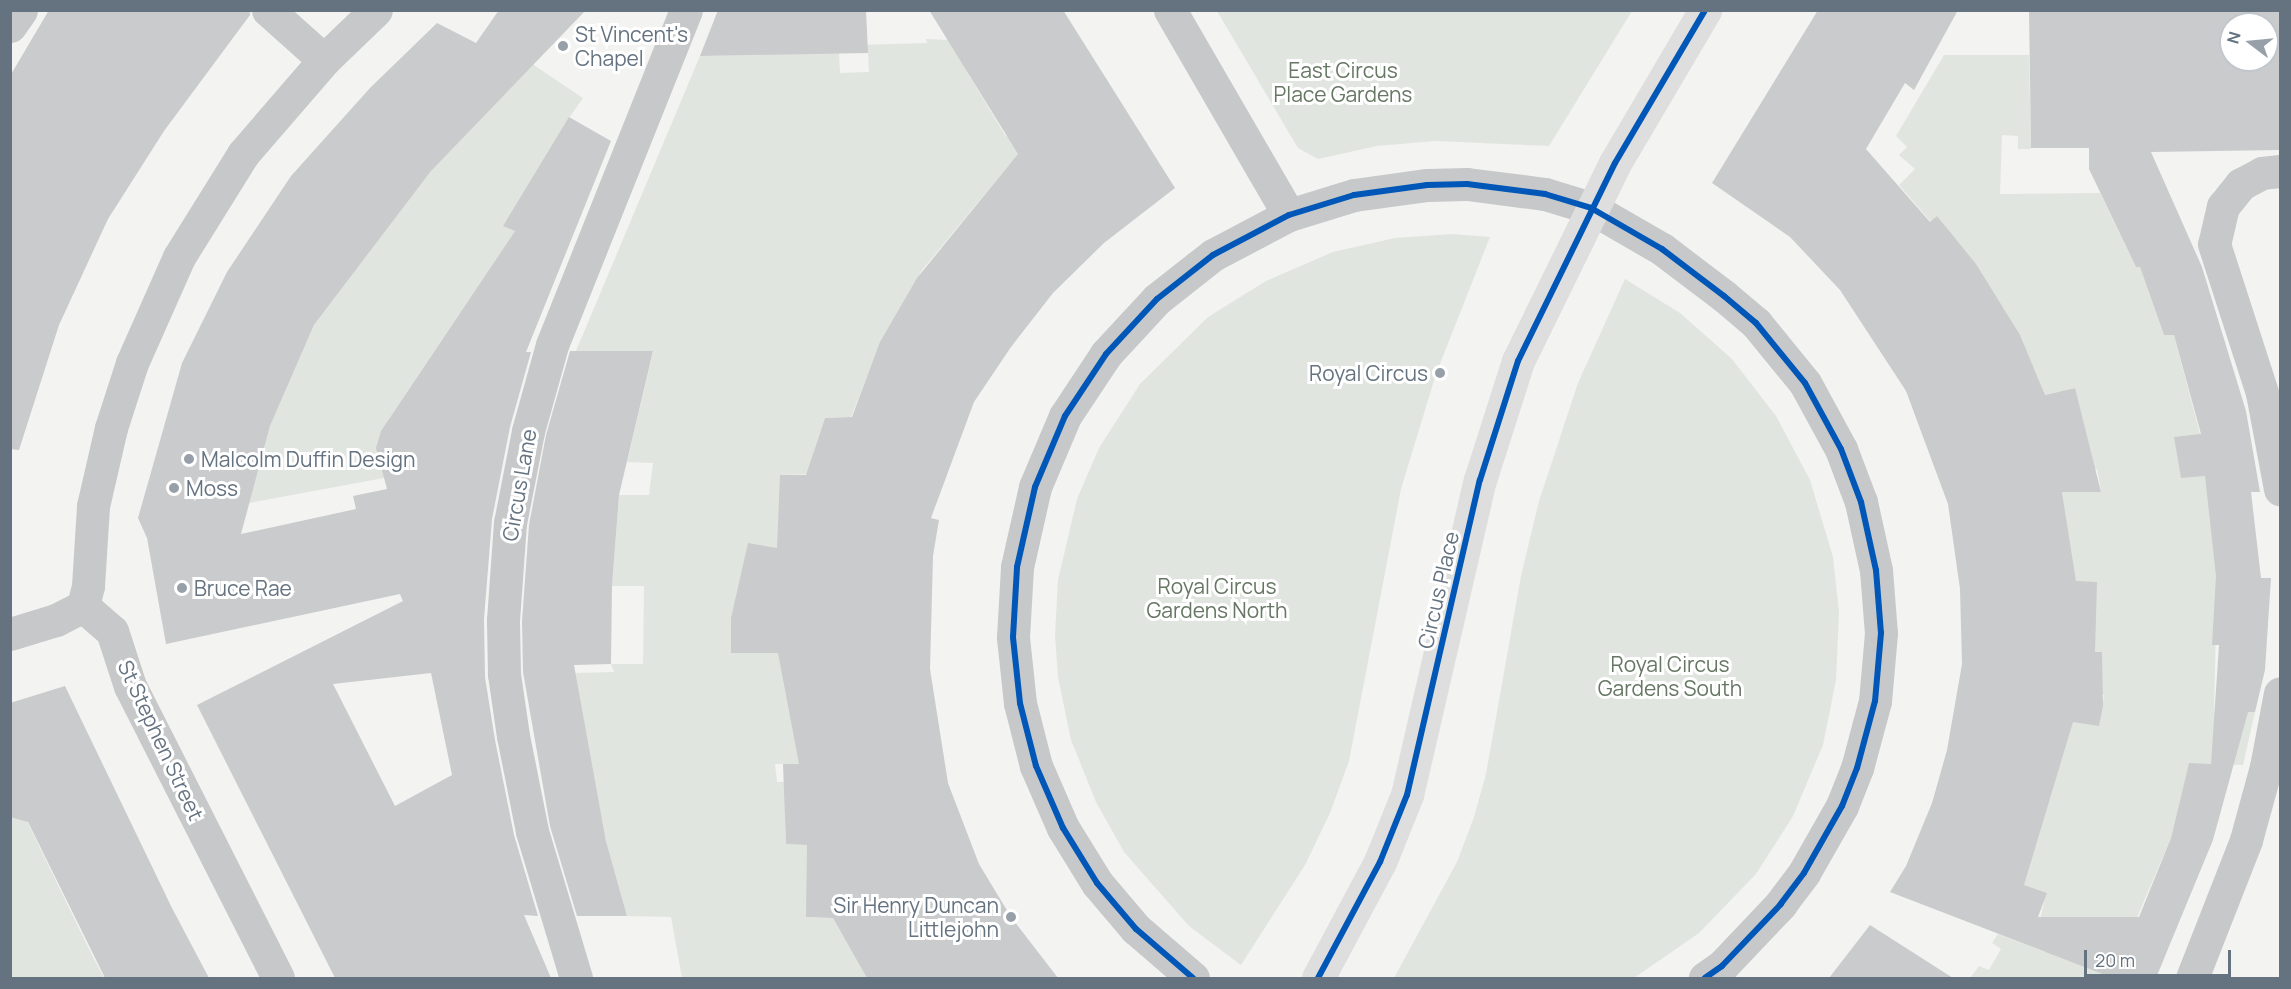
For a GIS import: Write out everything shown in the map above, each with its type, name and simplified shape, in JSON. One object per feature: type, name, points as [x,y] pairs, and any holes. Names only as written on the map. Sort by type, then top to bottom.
[{"type":"street","points":[[10,26],[21,10]]},
{"type":"street","points":[[268,10],[324,60]]},
{"type":"street","points":[[10,634],[62,618],[82,606],[88,586],[98,480],[132,363],[179,256],[243,154],[324,60],[376,10]]},
{"type":"street","name":"Circus Lane","points":[[576,978],[532,831],[513,736],[504,674],[503,620],[510,524],[528,431],[552,345],[686,10]]},
{"type":"street","points":[[1170,10],[1289,215]]},
{"type":"street","name":"Circus Place","points":[[1318,978],[1380,862],[1407,795],[1480,480],[1497,421],[1539,311],[1591,208],[1705,10]]},
{"type":"street","points":[[2280,171],[2262,172],[2241,184],[2223,206],[2214,244],[2262,393],[2280,489]]},
{"type":"street","points":[[1193,978],[1156,948],[1104,891],[1077,854],[1049,799],[1027,736],[1015,670],[1017,567],[1035,487],[1048,453],[1074,400],[1106,354],[1128,327],[1187,274],[1251,232],[1289,215],[1354,195],[1427,185],[1502,187],[1545,194],[1591,208],[1691,270],[1756,323],[1783,352],[1805,383],[1852,474],[1876,570],[1880,669],[1867,734],[1842,806],[1804,873],[1781,904],[1722,966],[1705,978]]},
{"type":"street","name":"St Stephen Street","points":[[82,606],[112,631],[130,686],[278,978]]},
{"type":"street","points":[[2192,978],[2246,840],[2266,767],[2280,693]]},
{"type":"green space","name":"East Circus Place Gardens","points":[[1217,11],[1632,11],[1549,146],[1435,141],[1377,146],[1318,159],[1298,148]]},
{"type":"green space","points":[[926,39],[948,40],[977,66],[967,72],[1005,135],[1040,164],[1009,165],[922,270],[881,343],[851,417],[825,418],[813,454],[817,461],[815,474],[780,475],[787,550],[748,544],[731,653],[782,653],[806,764],[775,764],[777,782],[814,782],[815,818],[785,818],[786,844],[849,846],[822,908],[806,908],[806,917],[833,918],[854,954],[912,972],[916,978],[682,978],[671,917],[627,916],[606,841],[575,673],[614,672],[611,664],[643,664],[644,586],[612,586],[619,495],[649,495],[653,463],[627,462],[653,352],[576,351],[700,56],[839,53],[840,73],[869,72],[868,53],[859,53],[858,45],[927,43]]},
{"type":"green space","points":[[519,55],[583,98],[569,118],[515,231],[389,419],[384,478],[249,503],[270,426],[314,325]]},
{"type":"green space","points":[[1944,55],[2029,55],[2031,149],[2018,149],[2018,136],[2002,135],[2000,194],[2100,193],[2136,267],[2140,267],[2164,335],[2174,335],[2200,434],[2181,477],[2208,476],[2217,579],[2214,713],[2255,712],[2243,765],[2189,764],[2171,838],[2111,978],[1970,978],[1979,966],[1989,970],[2001,949],[1992,943],[1998,934],[2045,952],[2063,918],[2040,920],[2046,893],[2021,884],[2067,721],[2099,725],[2104,695],[2072,689],[2102,672],[2102,652],[2075,652],[2076,584],[2062,492],[2101,491],[2097,469],[2075,473],[2075,388],[2035,397],[2040,383],[2029,357],[1987,283],[1937,216],[1931,222],[1899,185],[1915,169],[1899,155],[1907,147],[1896,136]]},
{"type":"green space","name":"Royal Circus Gardens North","points":[[1452,234],[1490,237],[1436,374],[1401,489],[1349,761],[1330,813],[1305,865],[1241,965],[1189,926],[1124,852],[1096,802],[1071,740],[1058,677],[1055,635],[1058,580],[1077,499],[1099,448],[1140,384],[1208,317],[1266,281],[1333,252],[1395,238]]},
{"type":"green space","name":"Royal Circus Gardens South","points":[[1625,279],[1680,313],[1732,359],[1776,416],[1810,480],[1833,557],[1839,612],[1836,680],[1823,745],[1793,816],[1756,874],[1699,933],[1634,978],[1394,978],[1457,862],[1474,817],[1486,774],[1521,576],[1539,501],[1578,383]]},
{"type":"green space","points":[[24,815],[104,978],[11,978],[10,817]]},
{"type":"building","points":[[49,10],[250,10],[250,15],[164,131],[108,219],[59,325],[19,450],[10,449],[10,76]]},
{"type":"building","points":[[499,10],[586,10],[431,171],[314,325],[270,426],[241,534],[356,509],[353,496],[387,489],[376,448],[381,431],[515,231],[503,226],[569,117],[611,141],[526,352],[531,352],[510,427],[492,519],[484,619],[485,677],[495,740],[514,835],[538,916],[524,915],[551,978],[335,978],[197,705],[403,601],[400,594],[166,644],[147,538],[138,518],[182,363],[227,272],[291,176],[370,88],[437,23],[476,43]],"holes":[[[431,673],[452,775],[395,806],[333,684]]]},
{"type":"building","points":[[718,10],[866,10],[868,53],[700,56]]},
{"type":"building","points":[[929,10],[1063,10],[1175,188],[1104,243],[1053,293],[1011,347],[974,402],[931,518],[939,520],[933,556],[930,669],[948,783],[979,864],[1011,917],[1058,978],[867,978],[833,918],[806,917],[807,845],[786,844],[783,764],[799,764],[778,653],[731,653],[731,618],[748,543],[777,548],[780,475],[806,475],[825,418],[852,417],[880,342],[917,278],[1018,154]]},
{"type":"building","points":[[1818,10],[1958,10],[1914,90],[1905,83],[1866,149],[1930,222],[1937,216],[1976,264],[2020,335],[2045,395],[2075,388],[2101,492],[2062,492],[2076,581],[2097,582],[2095,652],[2102,652],[2103,706],[2099,726],[2073,722],[2024,885],[2047,893],[2038,917],[2139,917],[2171,838],[2189,763],[2211,764],[2219,645],[2212,645],[2216,576],[2205,476],[2181,478],[2174,437],[2201,434],[2174,335],[2164,335],[2140,267],[2136,267],[2089,169],[2089,148],[2031,148],[2029,10],[2280,10],[2280,150],[2151,152],[2202,267],[2246,411],[2260,492],[2251,492],[2261,578],[2271,578],[2265,670],[2255,712],[2248,712],[2213,840],[2156,978],[2113,978],[1890,892],[1906,866],[1932,803],[1947,750],[1962,664],[1960,589],[1948,504],[1906,391],[1840,290],[1790,237],[1712,183]]},
{"type":"building","points":[[570,351],[653,351],[619,495],[612,586],[611,664],[574,665],[606,841],[627,916],[577,916],[550,826],[523,672],[522,621],[529,525],[546,435]]},
{"type":"building","points":[[65,686],[172,908],[209,978],[105,978],[28,822],[10,817],[10,703]]},
{"type":"building","points":[[1870,925],[1953,978],[1829,978]]},
{"type":"cycle path","points":[[1318,978],[1380,862],[1407,795],[1480,480],[1518,361],[1615,163],[1705,10]]},
{"type":"cycle path","points":[[1193,978],[1136,929],[1097,883],[1063,828],[1036,766],[1020,703],[1013,637],[1017,567],[1035,487],[1065,416],[1106,354],[1157,299],[1213,255],[1289,215],[1354,195],[1427,185],[1467,184],[1545,194],[1591,208],[1662,249],[1724,296],[1756,323],[1805,383],[1841,449],[1861,502],[1876,570],[1881,633],[1875,701],[1857,768],[1842,806],[1804,873],[1781,904],[1722,966],[1705,978]]},
{"type":"place","name":"St Vincent's Chapel","points":[[563,46]]},
{"type":"place","name":"Royal Circus","points":[[1440,373]]},
{"type":"place","name":"Malcolm Duffin Design","points":[[189,459]]},
{"type":"place","name":"Moss","points":[[174,488]]},
{"type":"place","name":"Bruce Rae","points":[[182,588]]},
{"type":"place","name":"Sir Henry Duncan Littlejohn","points":[[1011,917]]}]
